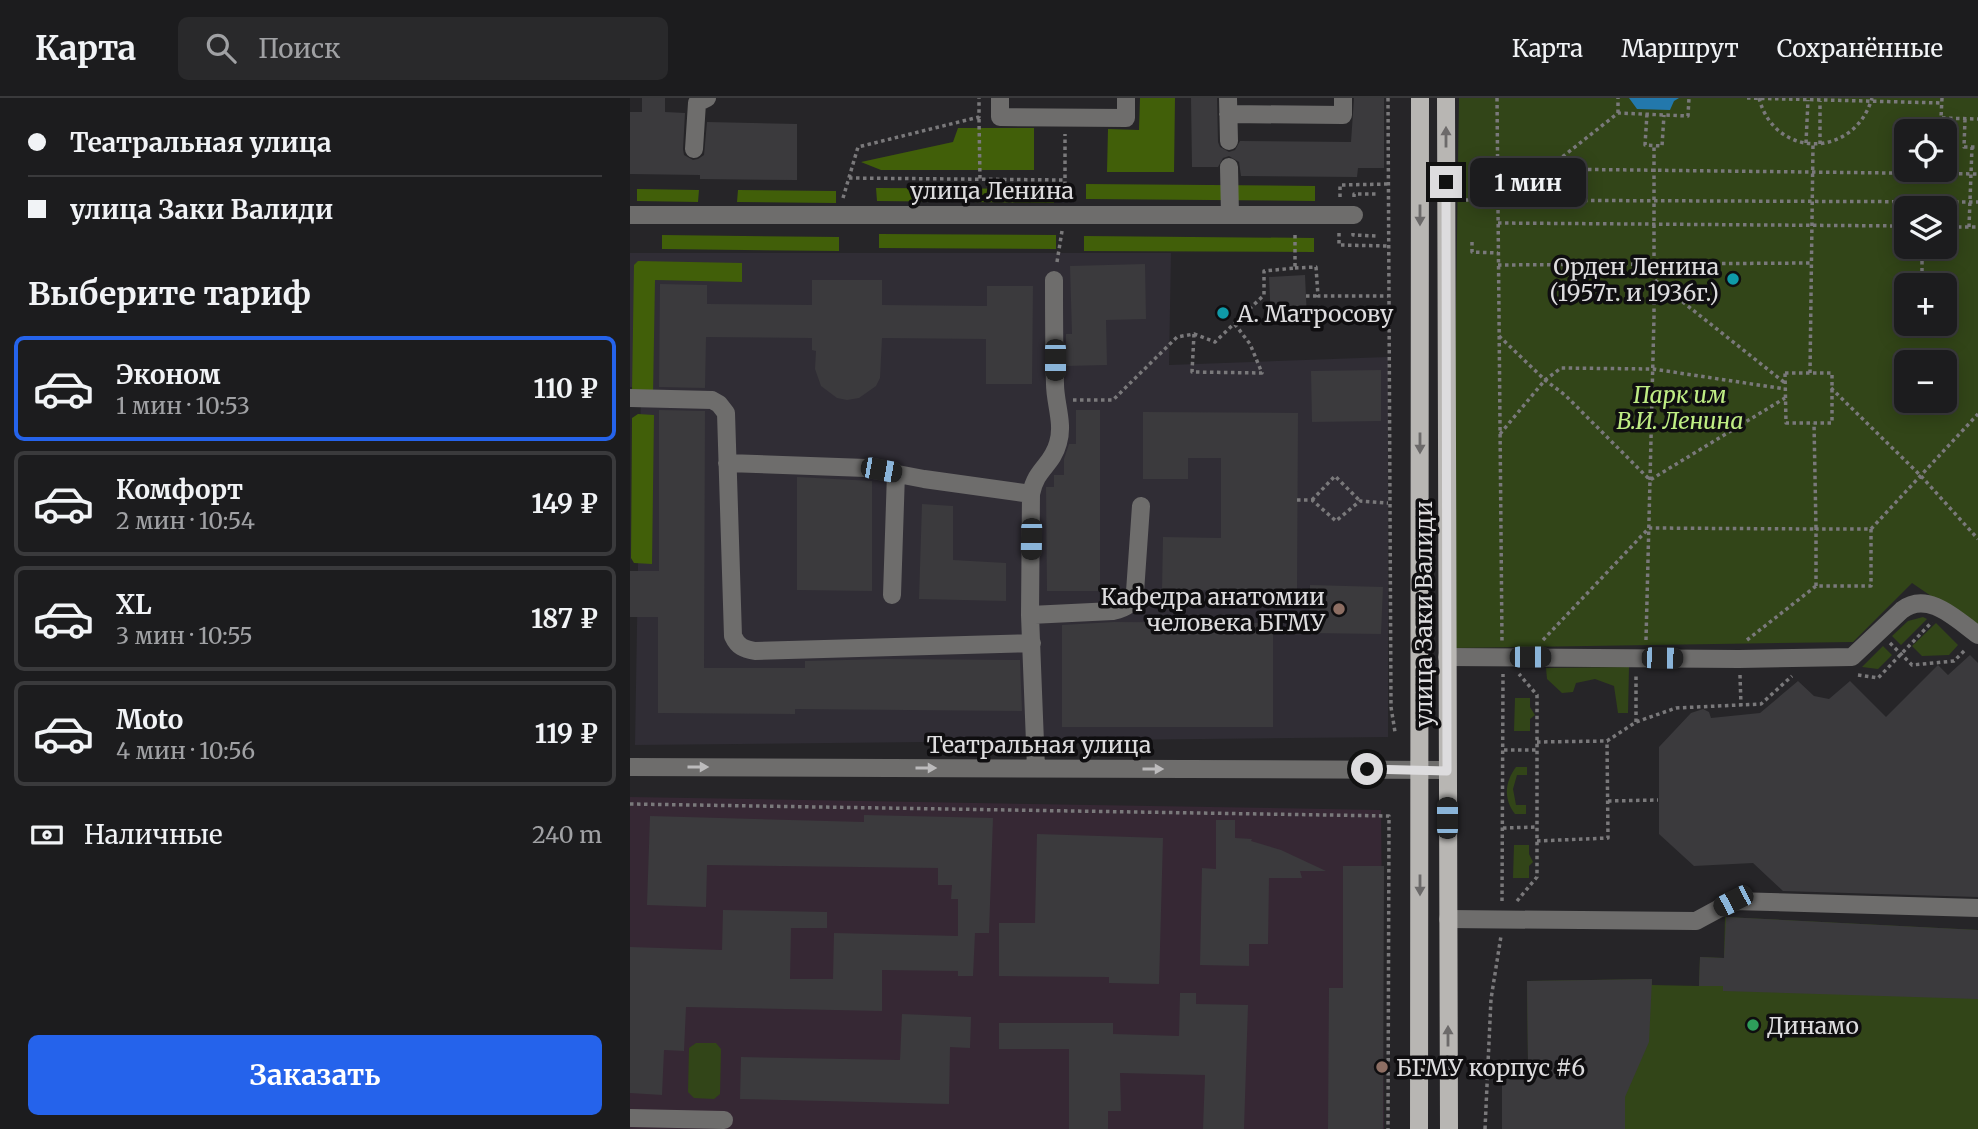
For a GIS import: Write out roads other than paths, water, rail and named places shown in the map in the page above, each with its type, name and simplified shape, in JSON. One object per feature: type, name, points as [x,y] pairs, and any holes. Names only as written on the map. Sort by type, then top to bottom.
[{"type":"main road","name":"улица Заки Валиди","points":[[1419,1129],[1420,98]]},
{"type":"main road","name":"улица Заки Валиди","points":[[1446,98],[1449,1129]]},
{"type":"street","points":[[694,149],[697,103],[707,98]]},
{"type":"street","points":[[1000,98],[1000,117],[1126,118],[1126,98]]},
{"type":"street","points":[[1228,141],[1228,106],[1343,115],[1343,98]]},
{"type":"street","points":[[1229,167],[1230,215]]},
{"type":"street","name":"улица Ленина","points":[[630,215],[1347,215]]},
{"type":"street","points":[[1036,768],[1030,615],[1031,494],[1034,480],[1051,460],[1059,441],[1054,280]]},
{"type":"street","points":[[630,398],[712,400],[726,413],[733,636],[743,649],[755,651],[1032,643]]},
{"type":"street","points":[[727,463],[866,468],[924,480],[1031,494]]},
{"type":"street","points":[[892,595],[896,473]]},
{"type":"street","points":[[1030,615],[1113,611],[1124,609],[1131,604],[1136,592],[1142,506]]},
{"type":"street","points":[[1447,657],[1503,650],[1636,657],[1853,657],[1909,604],[1927,603],[1943,611],[1974,640]]},
{"type":"street","name":"Театральная улица","points":[[630,767],[1447,771]]},
{"type":"street","points":[[1448,919],[1696,920],[1733,901],[1978,908]]},
{"type":"street","points":[[630,1118],[724,1120]]},
{"type":"water","points":[[1629,98],[1679,98],[1674,101],[1670,110],[1637,109]]},
{"type":"place","name":"Орден Ленина (1957г. и 1936г.)","points":[[1733,279]]},
{"type":"place","name":"А. Матросову","points":[[1223,313]]},
{"type":"place","name":"Кафедра анатомии человека БГМУ","points":[[1339,609]]},
{"type":"place","name":"Динамо","points":[[1753,1025]]},
{"type":"place","name":"БГМУ корпус #6","points":[[1382,1067]]},
{"type":"park label","name":"Парк им В.И. Ленина","points":[[1680,407]]}]
